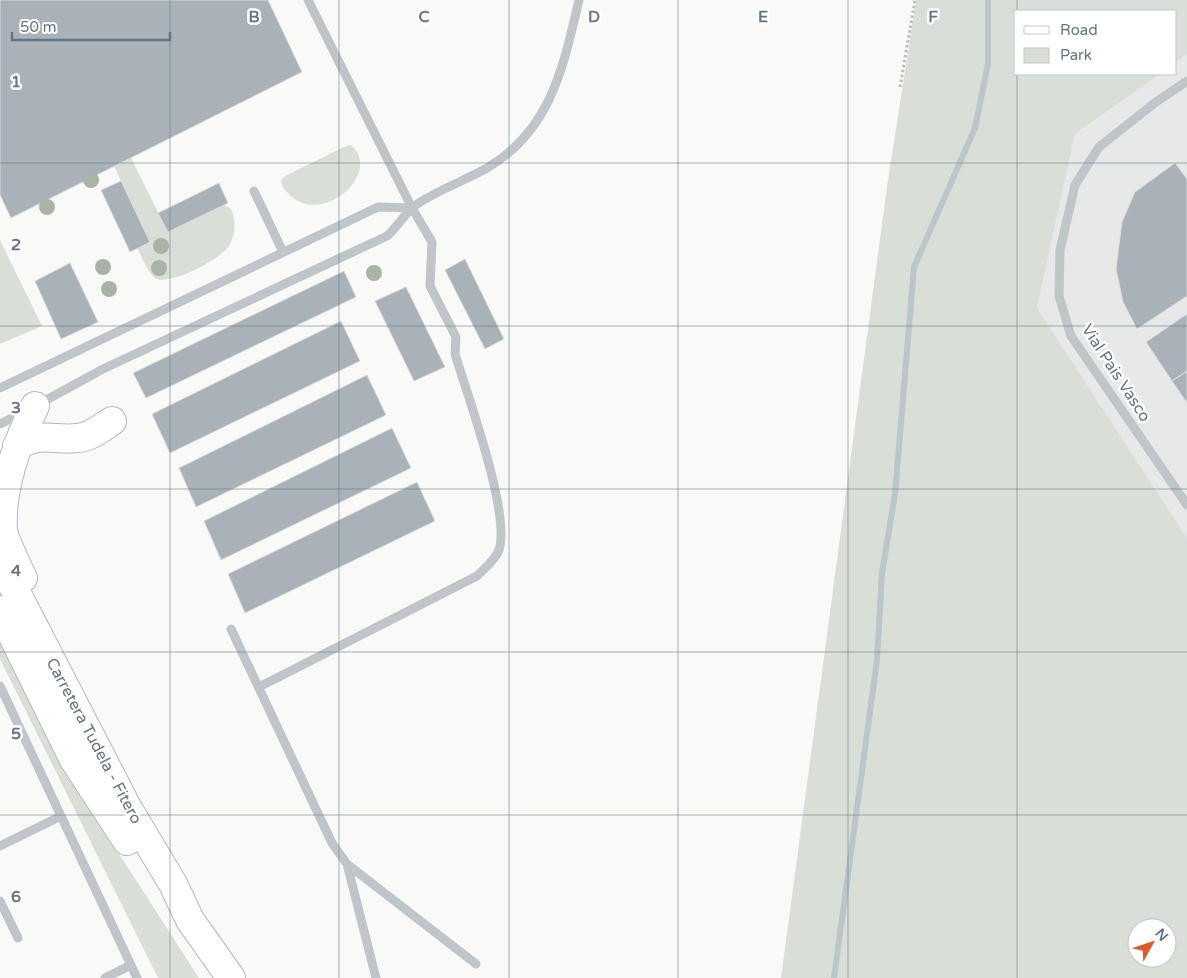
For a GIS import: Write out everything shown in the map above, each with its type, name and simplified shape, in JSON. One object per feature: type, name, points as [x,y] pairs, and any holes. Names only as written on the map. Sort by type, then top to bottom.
[{"type":"main road","points":[[34,406],[8,469],[1,501],[3,530],[14,559],[87,708],[105,767]]},
{"type":"main road","points":[[17,446],[32,437],[79,438],[94,434],[112,420]]},
{"type":"main road","name":"Carretera Tudela - Fitero","points":[[0,561],[105,767],[173,884],[190,920]]},
{"type":"main road","name":"Carretera Tudela - Fitero","points":[[0,610],[73,758],[164,895],[190,920],[231,977]]},
{"type":"lane","points":[[259,688],[477,576],[490,564],[499,551],[502,536],[496,493],[455,354],[456,337],[430,286],[432,242],[412,208],[308,0]]},
{"type":"lane","points":[[0,424],[104,369],[387,236],[400,224],[412,208],[488,167],[514,148],[530,132],[548,104],[565,60],[579,0]]},
{"type":"lane","name":"Vial Pais Vasco","points":[[1187,81],[1156,102],[1099,147],[1074,185],[1060,250],[1059,268],[1059,296],[1071,336],[1187,505]]},
{"type":"lane","points":[[254,191],[283,252]]},
{"type":"lane","points":[[0,388],[378,207],[412,208]]},
{"type":"lane","points":[[231,629],[332,843],[347,864],[476,964]]},
{"type":"lane","points":[[0,686],[137,978]]},
{"type":"lane","points":[[0,846],[61,816]]},
{"type":"lane","points":[[347,864],[376,978]]},
{"type":"lane","points":[[0,901],[18,938]]},
{"type":"lane","points":[[105,978],[131,965]]},
{"type":"path","points":[[900,87],[914,0]]},
{"type":"shaded area","points":[[1187,54],[1187,538],[1037,308],[1075,134],[1159,75],[1177,75],[1177,61]]},
{"type":"green space","points":[[916,0],[1187,0],[1187,54],[1177,61],[1177,10],[1014,10],[1014,75],[1159,75],[1075,134],[1037,308],[1187,538],[1187,978],[781,978],[887,187]]},
{"type":"green space","points":[[351,145],[359,157],[360,170],[354,182],[344,193],[331,201],[316,205],[301,202],[283,187],[281,180],[285,176]]},
{"type":"green space","points":[[131,158],[168,232],[224,205],[231,209],[234,218],[234,233],[229,246],[216,258],[194,270],[171,279],[162,280],[155,278],[147,268],[137,248],[150,242],[114,166]]},
{"type":"green space","points":[[0,240],[42,326],[0,344]]},
{"type":"green space","points":[[0,632],[76,780],[112,843],[199,978],[158,978],[0,659]]},
{"type":"building","points":[[0,0],[268,0],[302,72],[11,218],[0,195]]},
{"type":"building","points":[[1175,163],[1187,179],[1187,296],[1137,329],[1123,302],[1116,269],[1122,222],[1135,192]]},
{"type":"building","points":[[121,181],[150,242],[130,252],[101,190]]},
{"type":"building","points":[[219,183],[228,203],[168,232],[158,213]]},
{"type":"building","points":[[465,259],[504,339],[485,349],[445,270]]},
{"type":"building","points":[[70,263],[98,322],[61,339],[35,281]]},
{"type":"building","points":[[344,271],[356,297],[146,398],[133,373]]},
{"type":"building","points":[[406,287],[445,367],[414,381],[375,301]]},
{"type":"building","points":[[1187,314],[1187,371],[1172,381],[1146,342]]},
{"type":"building","points":[[341,321],[360,361],[170,453],[152,414]]},
{"type":"building","points":[[1187,371],[1187,403],[1172,381]]},
{"type":"building","points":[[367,375],[386,415],[196,507],[179,468]]},
{"type":"building","points":[[392,428],[411,468],[221,560],[204,521]]},
{"type":"building","points":[[417,482],[435,521],[245,613],[228,574]]},
{"type":"waterway","points":[[834,978],[877,660],[882,573],[895,494],[914,267],[975,128],[988,64],[988,0]]}]
